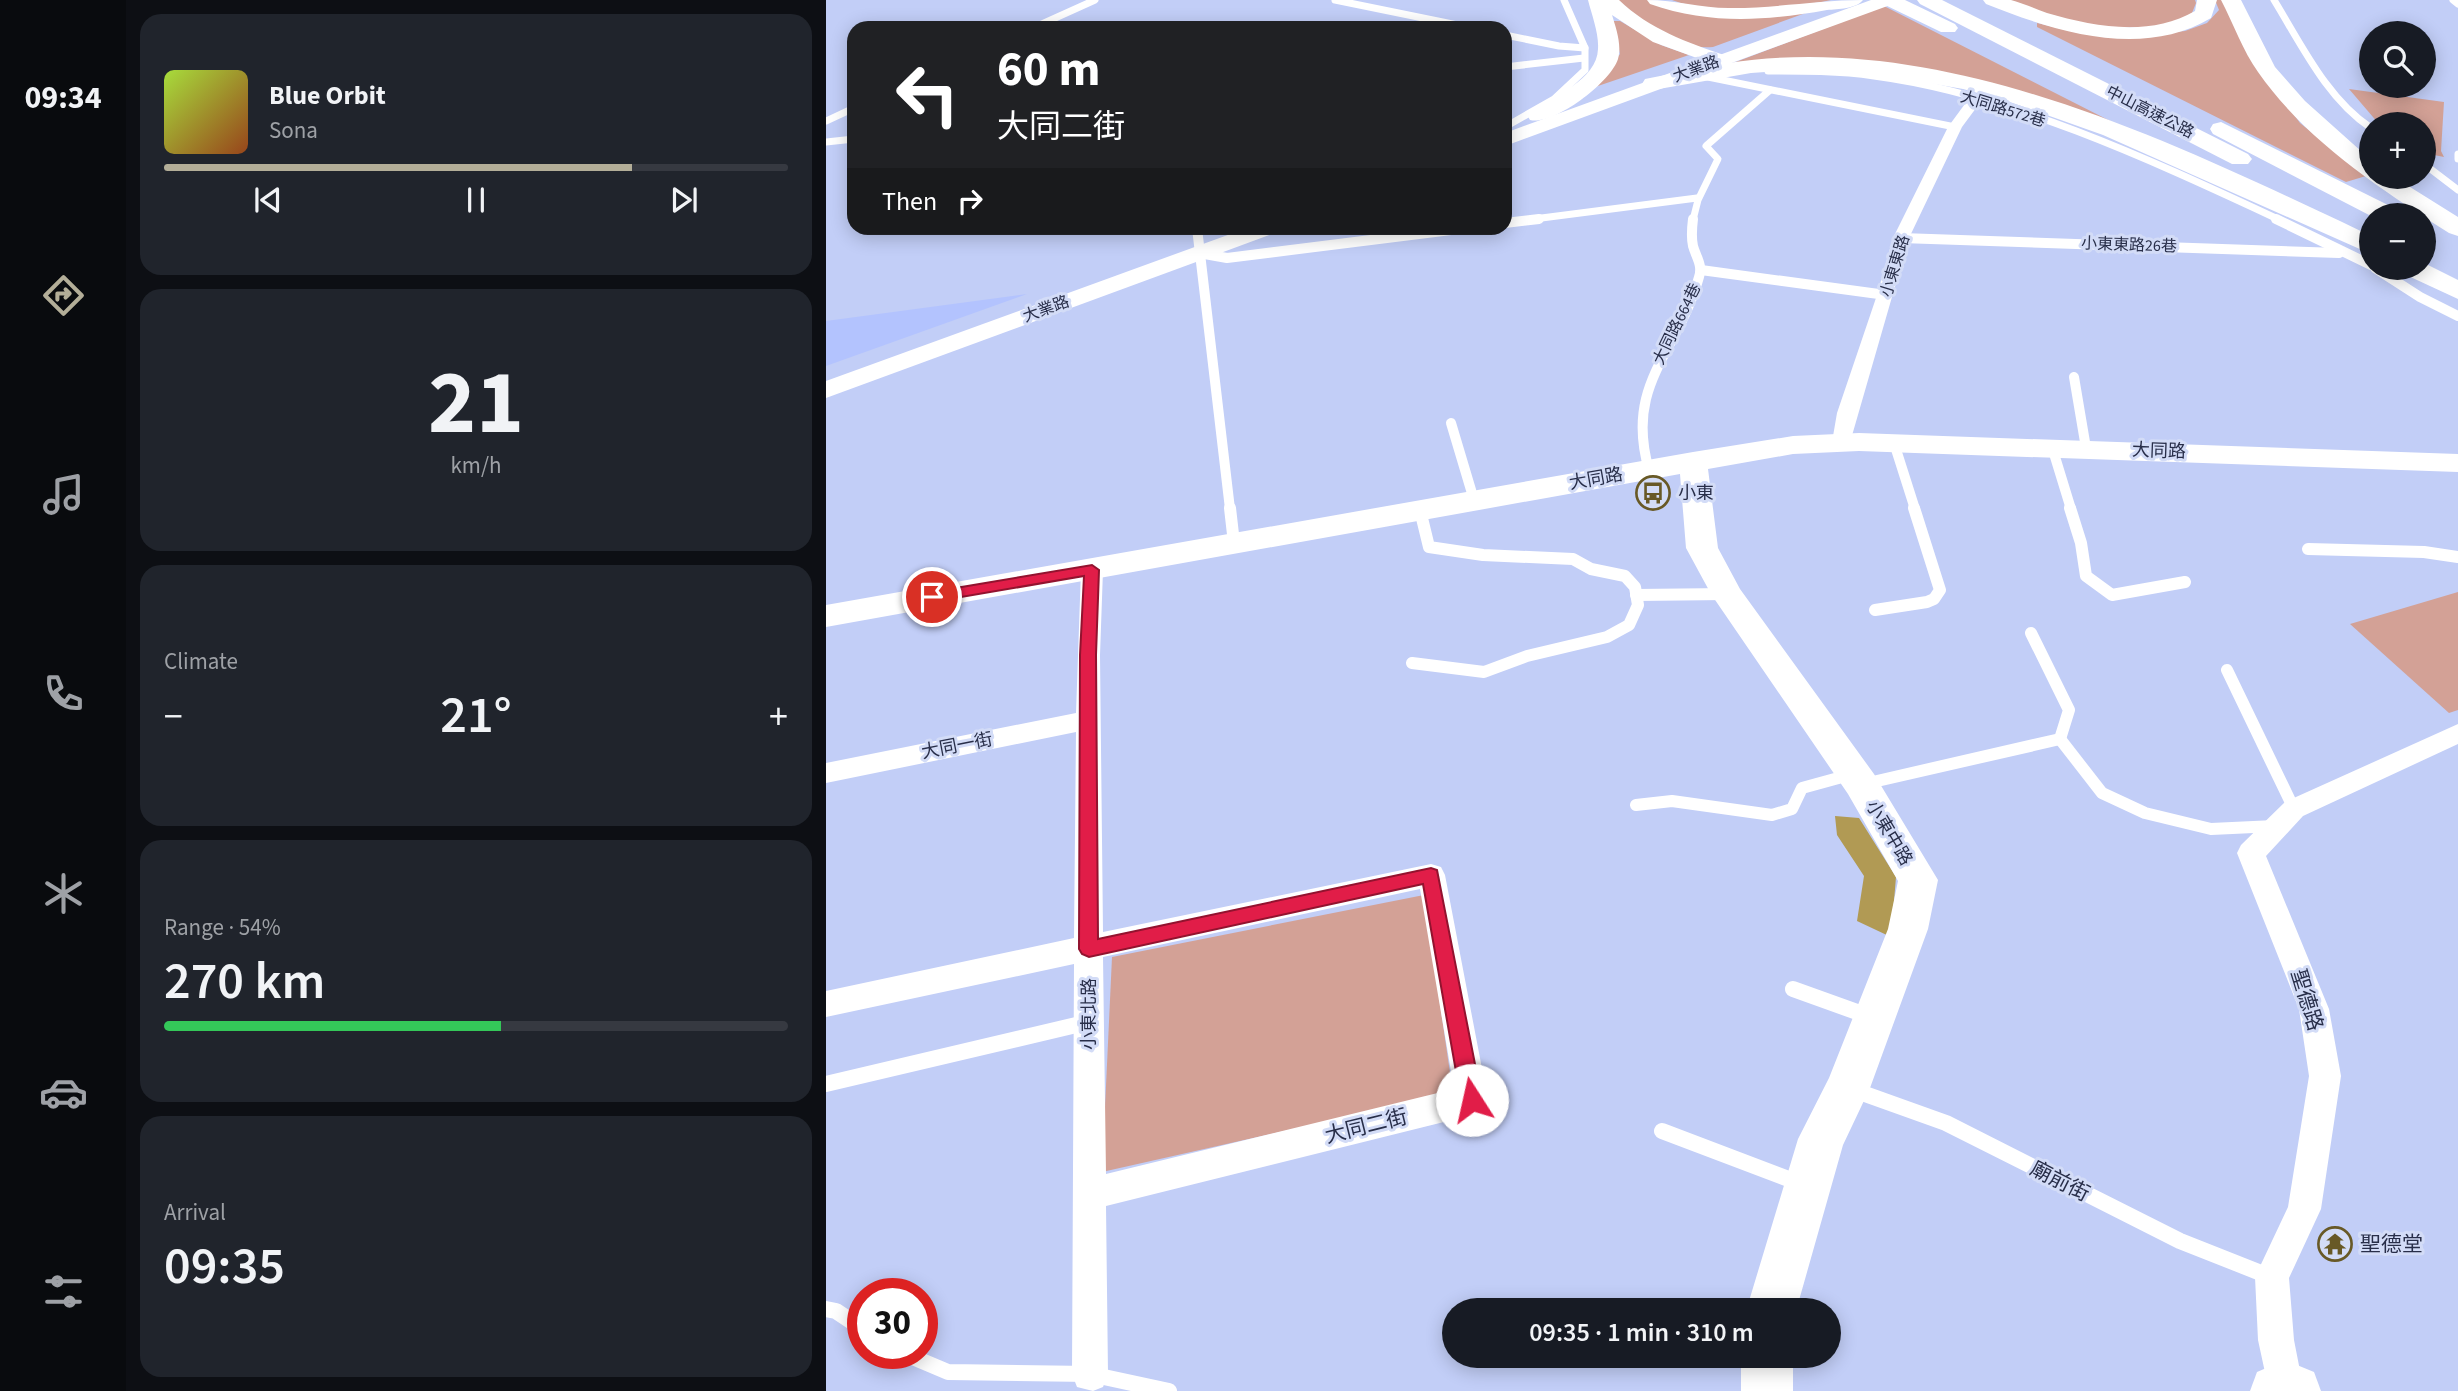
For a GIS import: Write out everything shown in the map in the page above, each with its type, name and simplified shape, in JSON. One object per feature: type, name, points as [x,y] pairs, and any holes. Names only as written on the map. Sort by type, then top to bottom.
[{"type":"highway","points":[[1538,115],[1581,89],[1607,63],[1609,52],[1598,0]]},
{"type":"highway","points":[[1608,0],[1619,12],[1649,34],[1713,58]]},
{"type":"highway","points":[[1657,0],[1693,10],[1742,13],[1816,7],[1853,0]]},
{"type":"highway","points":[[1888,0],[1920,5],[2326,223],[2359,247]]},
{"type":"highway","name":"中山高速公路","points":[[1962,0],[1998,25],[2359,221]]},
{"type":"highway","points":[[1993,0],[2051,21],[2112,33],[2168,29],[2187,24],[2204,14],[2207,0]]},
{"type":"highway","points":[[2231,0],[2266,69],[2297,106],[2359,161]]},
{"type":"highway","name":"中山高速公路","points":[[1920,5],[1998,25],[2364,203]]},
{"type":"highway","points":[[1653,84],[1714,71],[1810,63],[1897,70],[1941,78],[2043,103],[2107,127],[2326,223]]},
{"type":"highway","points":[[2397,189],[2458,228]]},
{"type":"highway","points":[[2436,239],[2458,250]]},
{"type":"highway","points":[[2436,260],[2458,272]]},
{"type":"highway","points":[[2436,280],[2458,291]]},
{"type":"main road","name":"大業路","points":[[1512,137],[1862,0]]},
{"type":"main road","name":"大業路","points":[[1512,124],[1888,0]]},
{"type":"main road","name":"大業路","points":[[826,390],[1198,240],[1227,235]]},
{"type":"main road","name":"大業路","points":[[826,375],[1026,309]]},
{"type":"main road","name":"大同路","points":[[826,616],[1793,445],[1842,442],[2052,447],[2458,463]]},
{"type":"main road","name":"小東中路","points":[[1693,461],[1702,548],[1727,594],[1857,779],[1918,880],[1908,929],[1848,1088],[1821,1139],[1775,1298]]},
{"type":"main road","points":[[1767,1368],[1767,1391]]},
{"type":"street","name":"小東東路","points":[[1842,442],[1847,413],[1886,295],[1901,238],[1955,127],[1975,100]]},
{"type":"street","name":"小東北路","points":[[1090,1374],[1088,720],[1092,570]]},
{"type":"street","name":"大同一街","points":[[826,773],[1088,720]]},
{"type":"street","name":"聖德路","points":[[2286,1389],[2276,1340],[2272,1277],[2304,1209],[2325,1076],[2314,1009],[2251,853],[2286,817],[2458,733]]},
{"type":"street","name":"大同二街","points":[[826,1004],[1431,875],[1472,1100],[1090,1194]]},
{"type":"lane","points":[[1048,21],[1095,0]]},
{"type":"lane","points":[[1335,0],[1438,21]]},
{"type":"lane","points":[[1512,123],[1554,99],[1585,70],[1585,48],[1564,0]]},
{"type":"lane","points":[[2274,0],[2319,74],[2359,120]]},
{"type":"lane","points":[[2453,0],[2458,4]]},
{"type":"lane","points":[[1512,36],[1585,48]]},
{"type":"lane","points":[[1512,66],[1584,58]]},
{"type":"lane","name":"大同路572巷","points":[[1610,101],[1708,77],[1764,71],[1817,71],[1888,78],[1975,100],[2139,155],[2359,249]]},
{"type":"lane","points":[[1708,77],[1955,127]]},
{"type":"lane","name":"大同路664巷","points":[[1649,470],[1640,448],[1644,409],[1655,368],[1696,289],[1701,270],[1691,226],[1697,198],[1718,159],[1706,146],[1770,90]]},
{"type":"lane","points":[[826,121],[847,111]]},
{"type":"lane","points":[[826,142],[847,140]]},
{"type":"lane","points":[[2436,173],[2458,190]]},
{"type":"lane","points":[[1512,222],[1697,198]]},
{"type":"lane","points":[[1198,240],[1227,258],[1410,235]]},
{"type":"lane","name":"小東東路26巷","points":[[1901,238],[2359,251]]},
{"type":"lane","points":[[1198,240],[1234,543]]},
{"type":"lane","points":[[1701,270],[1886,295]]},
{"type":"lane","name":"大同路572巷","points":[[2393,280],[2458,316]]},
{"type":"lane","points":[[2074,377],[2086,448]]},
{"type":"lane","points":[[1451,423],[1474,500]]},
{"type":"lane","points":[[1875,610],[1934,599],[1940,590],[1894,443]]},
{"type":"lane","points":[[2052,447],[2081,543],[2086,576],[2112,596],[2185,582]]},
{"type":"lane","points":[[1412,663],[1484,672],[1527,656],[1607,637],[1629,625],[1638,605],[1635,587],[1625,576],[1591,569],[1573,559],[1483,555],[1429,547],[1420,510]]},
{"type":"lane","points":[[2308,549],[2424,552],[2458,558]]},
{"type":"lane","points":[[1636,595],[1727,594]]},
{"type":"lane","points":[[2031,633],[2068,710],[2060,739]]},
{"type":"lane","points":[[2060,739],[2102,793],[2145,813],[2211,829],[2286,817],[2227,670]]},
{"type":"lane","points":[[1636,805],[1672,801],[1772,815],[1793,809],[1802,788],[2060,739]]},
{"type":"lane","points":[[1793,989],[1874,1019]]},
{"type":"lane","points":[[826,1084],[1089,1022]]},
{"type":"lane","name":"廟前街","points":[[1848,1088],[1946,1123],[2180,1241],[2272,1277]]},
{"type":"lane","points":[[1662,1131],[1806,1185]]},
{"type":"lane","points":[[826,1309],[836,1311],[847,1318]]},
{"type":"lane","points":[[938,1368],[948,1372],[1090,1374],[1168,1391]]},
{"type":"shaded area","points":[[1616,0],[1650,0],[1679,11],[1811,11],[1713,47],[1700,47],[1686,44],[1661,32]]},
{"type":"shaded area","points":[[1672,0],[1831,0],[1773,8],[1730,9],[1689,5]]},
{"type":"shaded area","points":[[1997,0],[2195,0],[2196,3],[2192,13],[2178,22],[2151,27],[2092,28]]},
{"type":"shaded area","points":[[2215,0],[2223,0],[2244,45],[2300,123],[2359,170],[2359,178],[2346,182],[2037,27],[2037,23],[2083,34],[2146,35],[2185,31],[2207,23],[2219,10]]},
{"type":"shaded area","points":[[1884,6],[2122,127],[1972,79],[1733,63]]},
{"type":"shaded area","points":[[1613,21],[1620,21],[1661,45],[1689,55],[1595,87],[1620,54]]},
{"type":"shaded area","points":[[2349,89],[2359,90],[2359,98],[2415,98],[2444,102],[2441,151],[2444,157],[2436,155],[2436,112],[2369,112]]},
{"type":"shaded area","points":[[1027,294],[826,366],[826,321]]},
{"type":"shaded area","points":[[2458,592],[2458,710],[2449,713],[2350,624]]},
{"type":"shaded area","points":[[1835,816],[1859,818],[1896,877],[1891,937],[1857,921],[1864,876],[1837,835]]},
{"type":"shaded area","points":[[1424,895],[1453,1093],[1102,1172],[1112,957]]},
{"type":"place","name":"小東","points":[[1653,493]]},
{"type":"place","name":"聖德堂","points":[[2335,1244]]},
{"type":"route","points":[[932,597],[1092,570],[1088,655],[1089,949],[1431,875],[1472,1100]]}]
